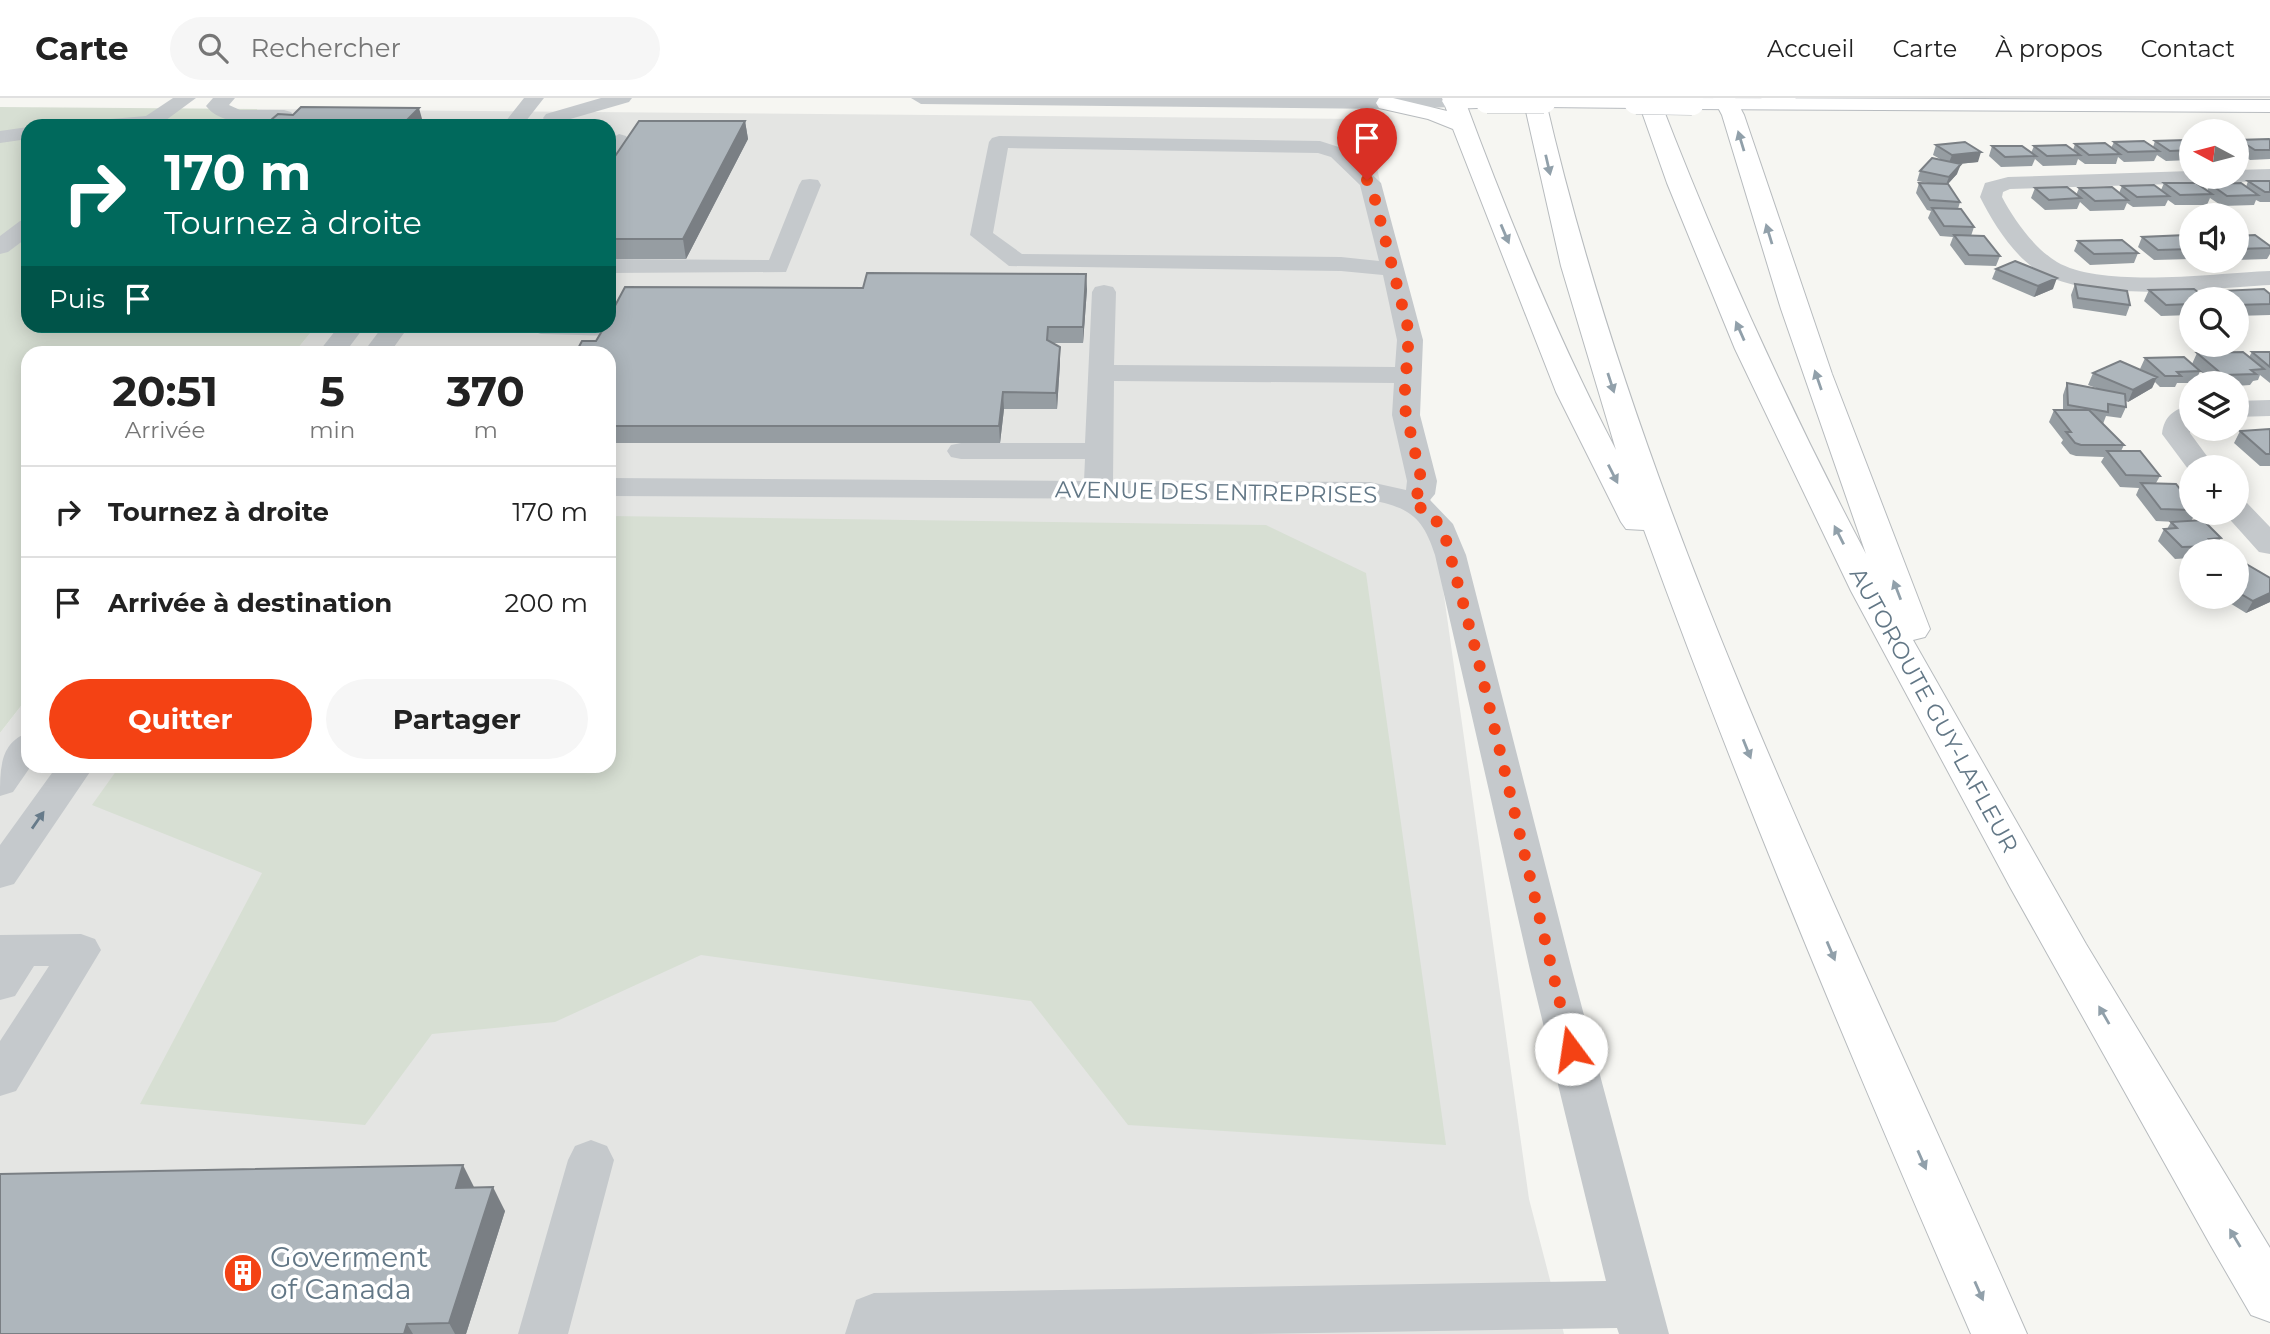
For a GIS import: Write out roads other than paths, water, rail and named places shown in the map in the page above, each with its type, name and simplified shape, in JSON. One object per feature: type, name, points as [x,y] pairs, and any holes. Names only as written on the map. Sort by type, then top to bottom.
[{"type":"main road","points":[[1534,98],[1561,215],[1596,337],[1658,520],[1721,686],[1841,975],[1999,1334]]},
{"type":"main road","name":"AUTOROUTE GUY-LAFLEUR","points":[[1648,98],[1696,229],[1770,397],[1857,570],[2104,1014],[2270,1297]]},
{"type":"main road","points":[[1721,686],[1571,391],[1453,99],[2270,106]]},
{"type":"main road","points":[[1725,101],[1823,395],[1965,768]]},
{"type":"main road","points":[[1387,103],[1434,114],[1461,124]]},
{"type":"street","points":[[154,119],[186,98]]},
{"type":"street","points":[[225,98],[216,106],[237,116],[284,116],[281,119]]},
{"type":"street","points":[[518,119],[534,98]]},
{"type":"street","points":[[551,119],[553,111],[563,98]]},
{"type":"street","points":[[559,119],[622,98]]},
{"type":"street","points":[[921,98],[1387,103],[1453,99]]},
{"type":"street","points":[[0,136],[21,134]]},
{"type":"street","points":[[1393,269],[1341,264],[1017,261],[981,234],[999,142],[1306,147],[1333,150],[1370,183],[1393,269],[1409,332],[1406,415],[1422,481],[1420,494],[1411,501]]},
{"type":"street","points":[[2249,176],[2270,175]]},
{"type":"street","points":[[2179,178],[2008,183],[1993,188],[1991,197],[2034,257],[2052,269],[2071,276],[2112,283],[2270,278]]},
{"type":"street","points":[[616,266],[778,267],[810,185]]},
{"type":"street","points":[[0,247],[21,231]]},
{"type":"street","points":[[1098,490],[1104,292]]},
{"type":"street","points":[[1101,373],[1407,375]]},
{"type":"street","points":[[2249,409],[2270,408]]},
{"type":"street","points":[[2179,421],[2176,434],[2179,438]]},
{"type":"street","points":[[2181,441],[2192,455]]},
{"type":"street","points":[[961,451],[1099,452]]},
{"type":"street","name":"AVENUE DES ENTREPRISES","points":[[616,487],[1370,491],[1411,501],[1434,517],[1445,536],[1477,655],[1548,957],[1640,1319]]},
{"type":"street","points":[[2249,523],[2270,545]]},
{"type":"street","points":[[0,783],[21,754]]},
{"type":"street","points":[[0,874],[71,773]]},
{"type":"street","points":[[0,1078],[81,950],[7,962]]},
{"type":"street","points":[[543,1334],[591,1160]]},
{"type":"street","points":[[870,1334],[874,1317],[936,1325],[1640,1319]]},
{"type":"place","name":"Goverment of Canada","points":[[243,1273]]}]
